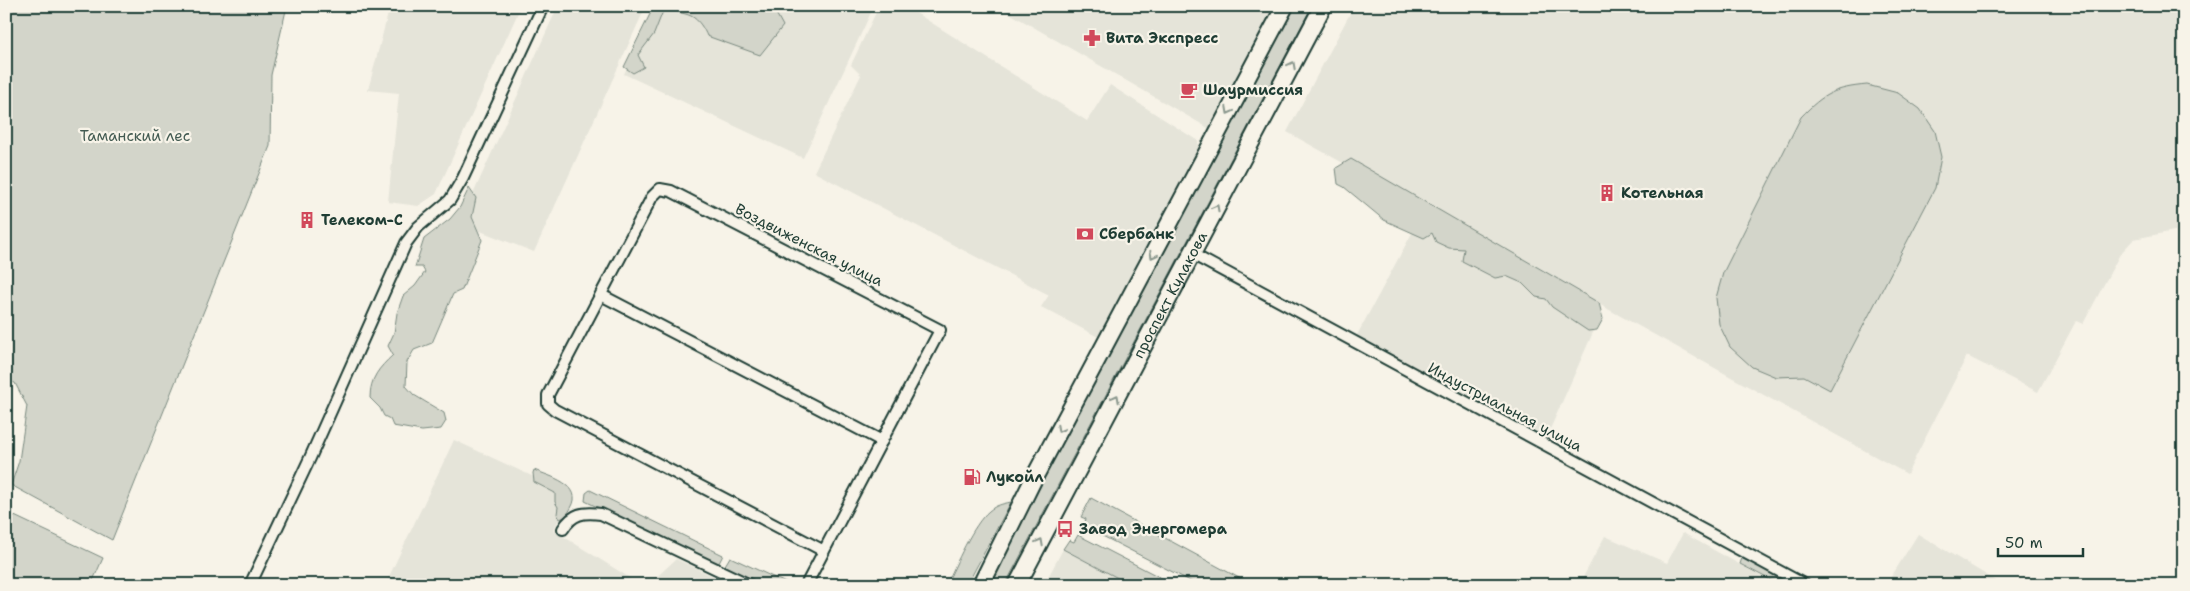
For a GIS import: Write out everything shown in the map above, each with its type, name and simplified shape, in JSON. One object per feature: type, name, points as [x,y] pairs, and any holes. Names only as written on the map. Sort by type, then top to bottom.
[{"type":"main road","points":[[980,585],[1284,6]]},
{"type":"main road","name":"проспект Кулакова","points":[[1017,585],[1323,6]]},
{"type":"street","points":[[250,585],[310,458],[406,243],[418,227],[450,200],[463,178],[543,6]]},
{"type":"street","name":"Воздвиженская улица","points":[[806,585],[940,330],[671,191],[660,189],[652,197],[548,395],[548,404],[554,410],[824,550]]},
{"type":"street","name":"Индустриальная улица","points":[[1192,254],[1805,585]]},
{"type":"street","points":[[601,295],[882,441]]},
{"type":"street","points":[[563,529],[569,520],[576,515],[585,512],[601,514],[750,585]]},
{"type":"shaded area","points":[[390,6],[521,6],[436,194],[418,206],[388,202],[399,93],[368,90]]},
{"type":"shaded area","points":[[558,6],[646,6],[534,252],[460,223]]},
{"type":"shaded area","points":[[656,6],[874,6],[803,158],[624,74]]},
{"type":"shaded area","points":[[879,6],[905,6],[1087,121],[1110,85],[1198,141],[1200,153],[1102,339],[1041,307],[1049,295],[814,172],[861,75],[851,65]]},
{"type":"shaded area","points":[[997,6],[1261,6],[1271,12],[1210,129]]},
{"type":"shaded area","points":[[1354,6],[2184,6],[2184,229],[2134,239],[2120,254],[2083,324],[2076,321],[2038,392],[1967,356],[1907,474],[1287,132]]},
{"type":"shaded area","points":[[1418,222],[1599,319],[1547,436],[1356,337]]},
{"type":"shaded area","points":[[454,440],[560,489],[568,505],[553,530],[630,578],[626,585],[385,585]]},
{"type":"shaded area","points":[[1683,533],[1777,585],[1579,585],[1605,536],[1667,563]]},
{"type":"shaded area","points":[[1918,534],[2003,585],[1886,585]]},
{"type":"shaded area","points":[[1063,549],[1133,585],[1044,585]]},
{"type":"shaded area","points":[[676,559],[732,585],[648,585]]},
{"type":"green space","name":"Таманский лес","points":[[6,6],[287,6],[271,75],[270,146],[112,540],[11,485],[19,461],[27,406],[15,383],[6,379]]},
{"type":"green space","points":[[654,6],[665,6],[654,34],[638,55],[644,67],[633,73],[624,67]]},
{"type":"green space","points":[[669,6],[772,6],[783,26],[760,55],[707,36],[701,25],[694,18],[676,12]]},
{"type":"green space","points":[[1294,6],[1312,6],[1005,585],[987,585]]},
{"type":"green space","points":[[1867,85],[1898,93],[1920,109],[1935,131],[1941,157],[1935,188],[1830,390],[1804,376],[1776,377],[1752,367],[1730,347],[1719,324],[1716,298],[1723,273],[1801,117],[1817,102],[1831,93],[1846,88]]},
{"type":"green space","points":[[1351,159],[1599,303],[1603,319],[1597,330],[1588,331],[1552,307],[1546,299],[1536,297],[1522,283],[1506,276],[1495,278],[1462,261],[1464,249],[1449,248],[1436,242],[1432,233],[1424,238],[1384,220],[1338,184],[1336,168]]},
{"type":"green space","points":[[469,188],[476,198],[472,217],[482,240],[462,290],[453,294],[432,343],[414,350],[407,362],[406,386],[414,395],[444,413],[446,421],[441,429],[422,431],[393,426],[390,419],[384,416],[380,408],[370,398],[370,391],[374,379],[383,364],[393,355],[388,346],[394,333],[397,313],[403,296],[415,286],[425,272],[422,267],[415,267],[424,239],[450,219],[460,207]]},
{"type":"green space","points":[[534,470],[563,483],[573,493],[574,500],[571,508],[564,517],[560,519],[557,514],[558,507],[555,502],[555,493],[534,482]]},
{"type":"green space","points":[[590,490],[723,555],[719,563],[716,565],[585,501],[586,493]]},
{"type":"green space","points":[[1091,498],[1252,585],[1198,585],[1083,526],[1086,519],[1081,517]]},
{"type":"green space","points":[[1011,502],[967,585],[946,585],[965,545],[983,517],[994,507]]},
{"type":"green space","points":[[6,512],[103,558],[91,585],[6,585]]},
{"type":"green space","points":[[1078,535],[1175,585],[1131,585],[1063,549],[1069,540],[1074,542]]},
{"type":"green space","points":[[730,557],[790,585],[762,585],[724,567]]},
{"type":"green space","points":[[1742,558],[1795,585],[1780,585],[1740,564]]},
{"type":"place","name":"Вита Экспресс","points":[[1092,38]]},
{"type":"place","name":"Шаурмиссия","points":[[1189,90]]},
{"type":"place","name":"Котельная","points":[[1607,193]]},
{"type":"place","name":"Телеком-С","points":[[307,220]]},
{"type":"place","name":"Сбербанк","points":[[1085,234]]},
{"type":"place","name":"Лукойл","points":[[972,477]]},
{"type":"place","name":"Завод Энергомера","points":[[1065,529]]}]
